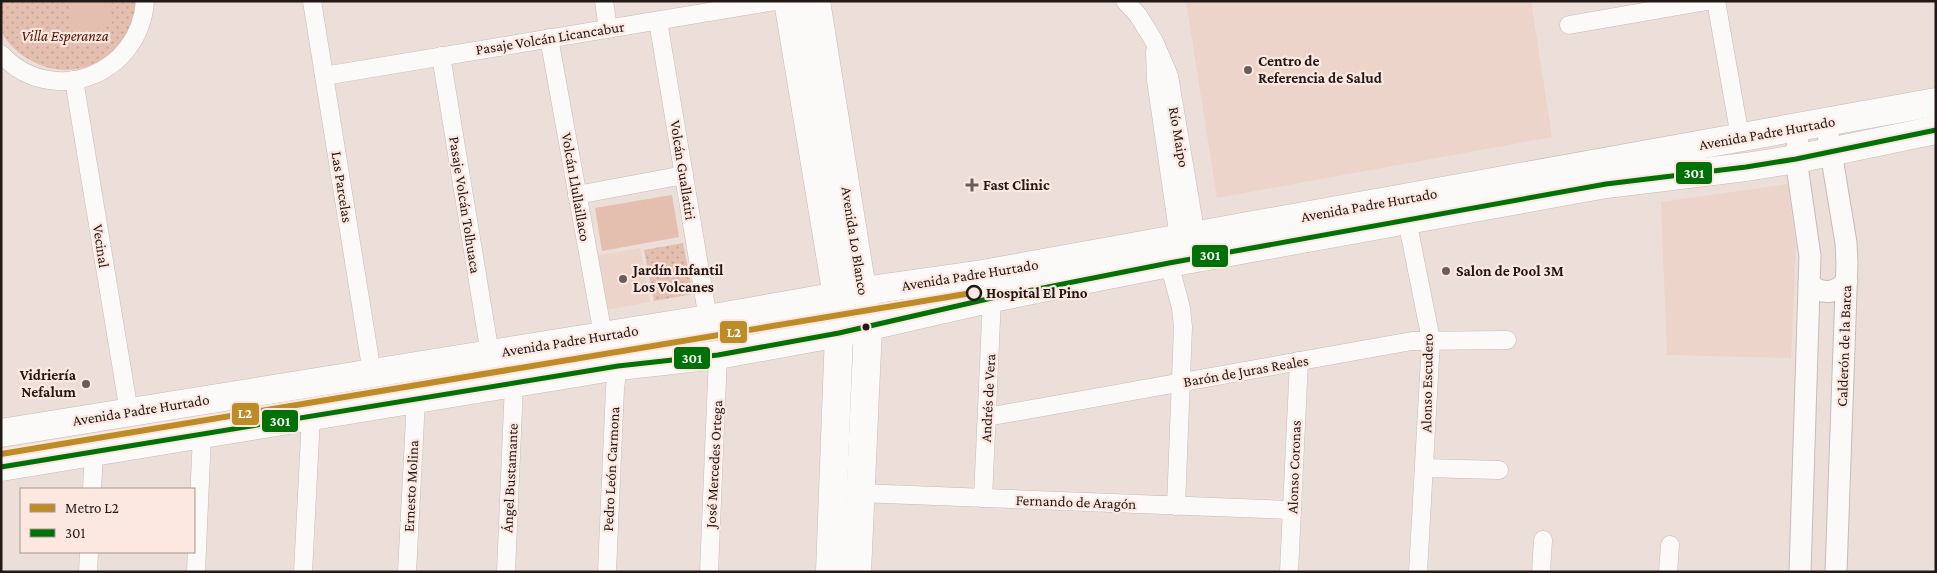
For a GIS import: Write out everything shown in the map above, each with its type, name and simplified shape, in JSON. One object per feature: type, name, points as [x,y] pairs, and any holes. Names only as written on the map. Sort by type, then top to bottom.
[{"type":"main road","name":"Avenida Lo Blanco","points":[[788,1],[850,294],[868,327],[857,572]]},
{"type":"main road","name":"Avenida Lo Blanco","points":[[816,1],[850,294],[839,333],[830,572]]},
{"type":"main road","name":"Avenida Padre Hurtado","points":[[1,467],[618,366],[718,355],[839,333],[992,298],[1169,263],[1401,210],[1740,138],[1936,102]]},
{"type":"main road","name":"Avenida Padre Hurtado","points":[[1,433],[603,336],[850,294],[983,274],[1188,237],[1746,167],[1796,159],[1936,130]]},
{"type":"street","points":[[1,54],[13,64],[36,76],[61,81],[74,80],[99,73],[120,57],[136,36],[143,17],[145,1]]},
{"type":"street","name":"Las Parcelas","points":[[312,1],[372,373]]},
{"type":"street","points":[[604,1],[608,29]]},
{"type":"street","name":"Pasaje Volcán Licancabur","points":[[324,76],[775,1]]},
{"type":"street","name":"Río Maipo","points":[[1125,1],[1138,16],[1154,41],[1169,76],[1188,237]]},
{"type":"street","points":[[1569,25],[1707,1]]},
{"type":"street","points":[[1716,1],[1740,138]]},
{"type":"street","name":"Volcán Guallatiri","points":[[658,20],[708,318]]},
{"type":"street","name":"Volcán Llullaillaco","points":[[549,38],[603,336]]},
{"type":"street","name":"Pasaje Volcán Tolhuaca","points":[[441,56],[490,354]]},
{"type":"street","name":"Vecinal","points":[[74,80],[129,412]]},
{"type":"street","name":"Calderón de la Barca","points":[[1826,122],[1846,243],[1847,282],[1836,572]]},
{"type":"street","points":[[1799,127],[1796,159],[1809,243],[1800,572]]},
{"type":"street","points":[[577,194],[684,175]]},
{"type":"street","name":"Alonso Escudero","points":[[1401,210],[1431,340],[1418,572]]},
{"type":"street","points":[[1169,263],[1183,318],[1176,506]]},
{"type":"street","points":[[1809,284],[1820,291],[1832,292],[1838,290],[1847,282]]},
{"type":"street","name":"Andrés de Vera","points":[[983,498],[992,298]]},
{"type":"street","name":"Barón de Juras Reales","points":[[987,417],[1412,341],[1507,340]]},
{"type":"street","name":"José Mercedes Ortega","points":[[709,572],[718,355]]},
{"type":"street","name":"Alonso Coronas","points":[[1290,572],[1299,361]]},
{"type":"street","name":"Pedro León Carmona","points":[[607,572],[615,388],[618,366]]},
{"type":"street","name":"Ángel Bustamante","points":[[506,572],[514,384]]},
{"type":"street","name":"Ernesto Molina","points":[[407,572],[416,400]]},
{"type":"street","points":[[303,572],[311,417]]},
{"type":"street","points":[[196,572],[202,434]]},
{"type":"street","points":[[92,488],[94,452]]},
{"type":"street","points":[[1424,468],[1499,470]]},
{"type":"street","name":"Fernando de Aragón","points":[[860,493],[1292,510]]},
{"type":"street","points":[[1542,572],[1543,540]]},
{"type":"street","points":[[1668,572],[1670,545]]},
{"type":"street","points":[[88,572],[89,553]]},
{"type":"shaded area","points":[[1186,1],[1531,1],[1552,137],[1217,198]]},
{"type":"shaded area","points":[[1788,184],[1796,247],[1791,358],[1667,355],[1661,202]]},
{"type":"shaded area","name":"Jardín Infantil Los Volcanes","points":[[640,248],[650,302],[605,310],[595,256]]},
{"type":"green space","name":"Villa Esperanza","points":[[1,1],[136,1],[132,21],[124,38],[112,52],[97,62],[80,68],[62,70],[43,66],[25,57],[9,43],[1,29]]},
{"type":"green space","points":[[68,1],[108,1],[112,26],[73,33]]},
{"type":"green space","points":[[672,195],[679,237],[602,251],[595,208]]},
{"type":"green space","points":[[683,243],[693,294],[654,301],[644,250]]},
{"type":"metro line","name":"L2","points":[[1,454],[978,292]]},
{"type":"transit line","name":"301","points":[[1,467],[618,366],[718,355],[839,333],[992,298],[1169,263],[1606,184],[1796,159],[1936,130]]},
{"type":"place","name":"Centro de Referencia de Salud","points":[[1248,70]]},
{"type":"place","name":"Fast Clinic","points":[[972,185]]},
{"type":"place","name":"Salon de Pool 3M","points":[[1446,271]]},
{"type":"place","name":"Jardín Infantil Los Volcanes","points":[[623,279]]},
{"type":"place","name":"Hospital El Pino","points":[[974,293]]},
{"type":"place","name":"Vidriería Nefalum","points":[[86,384]]}]
